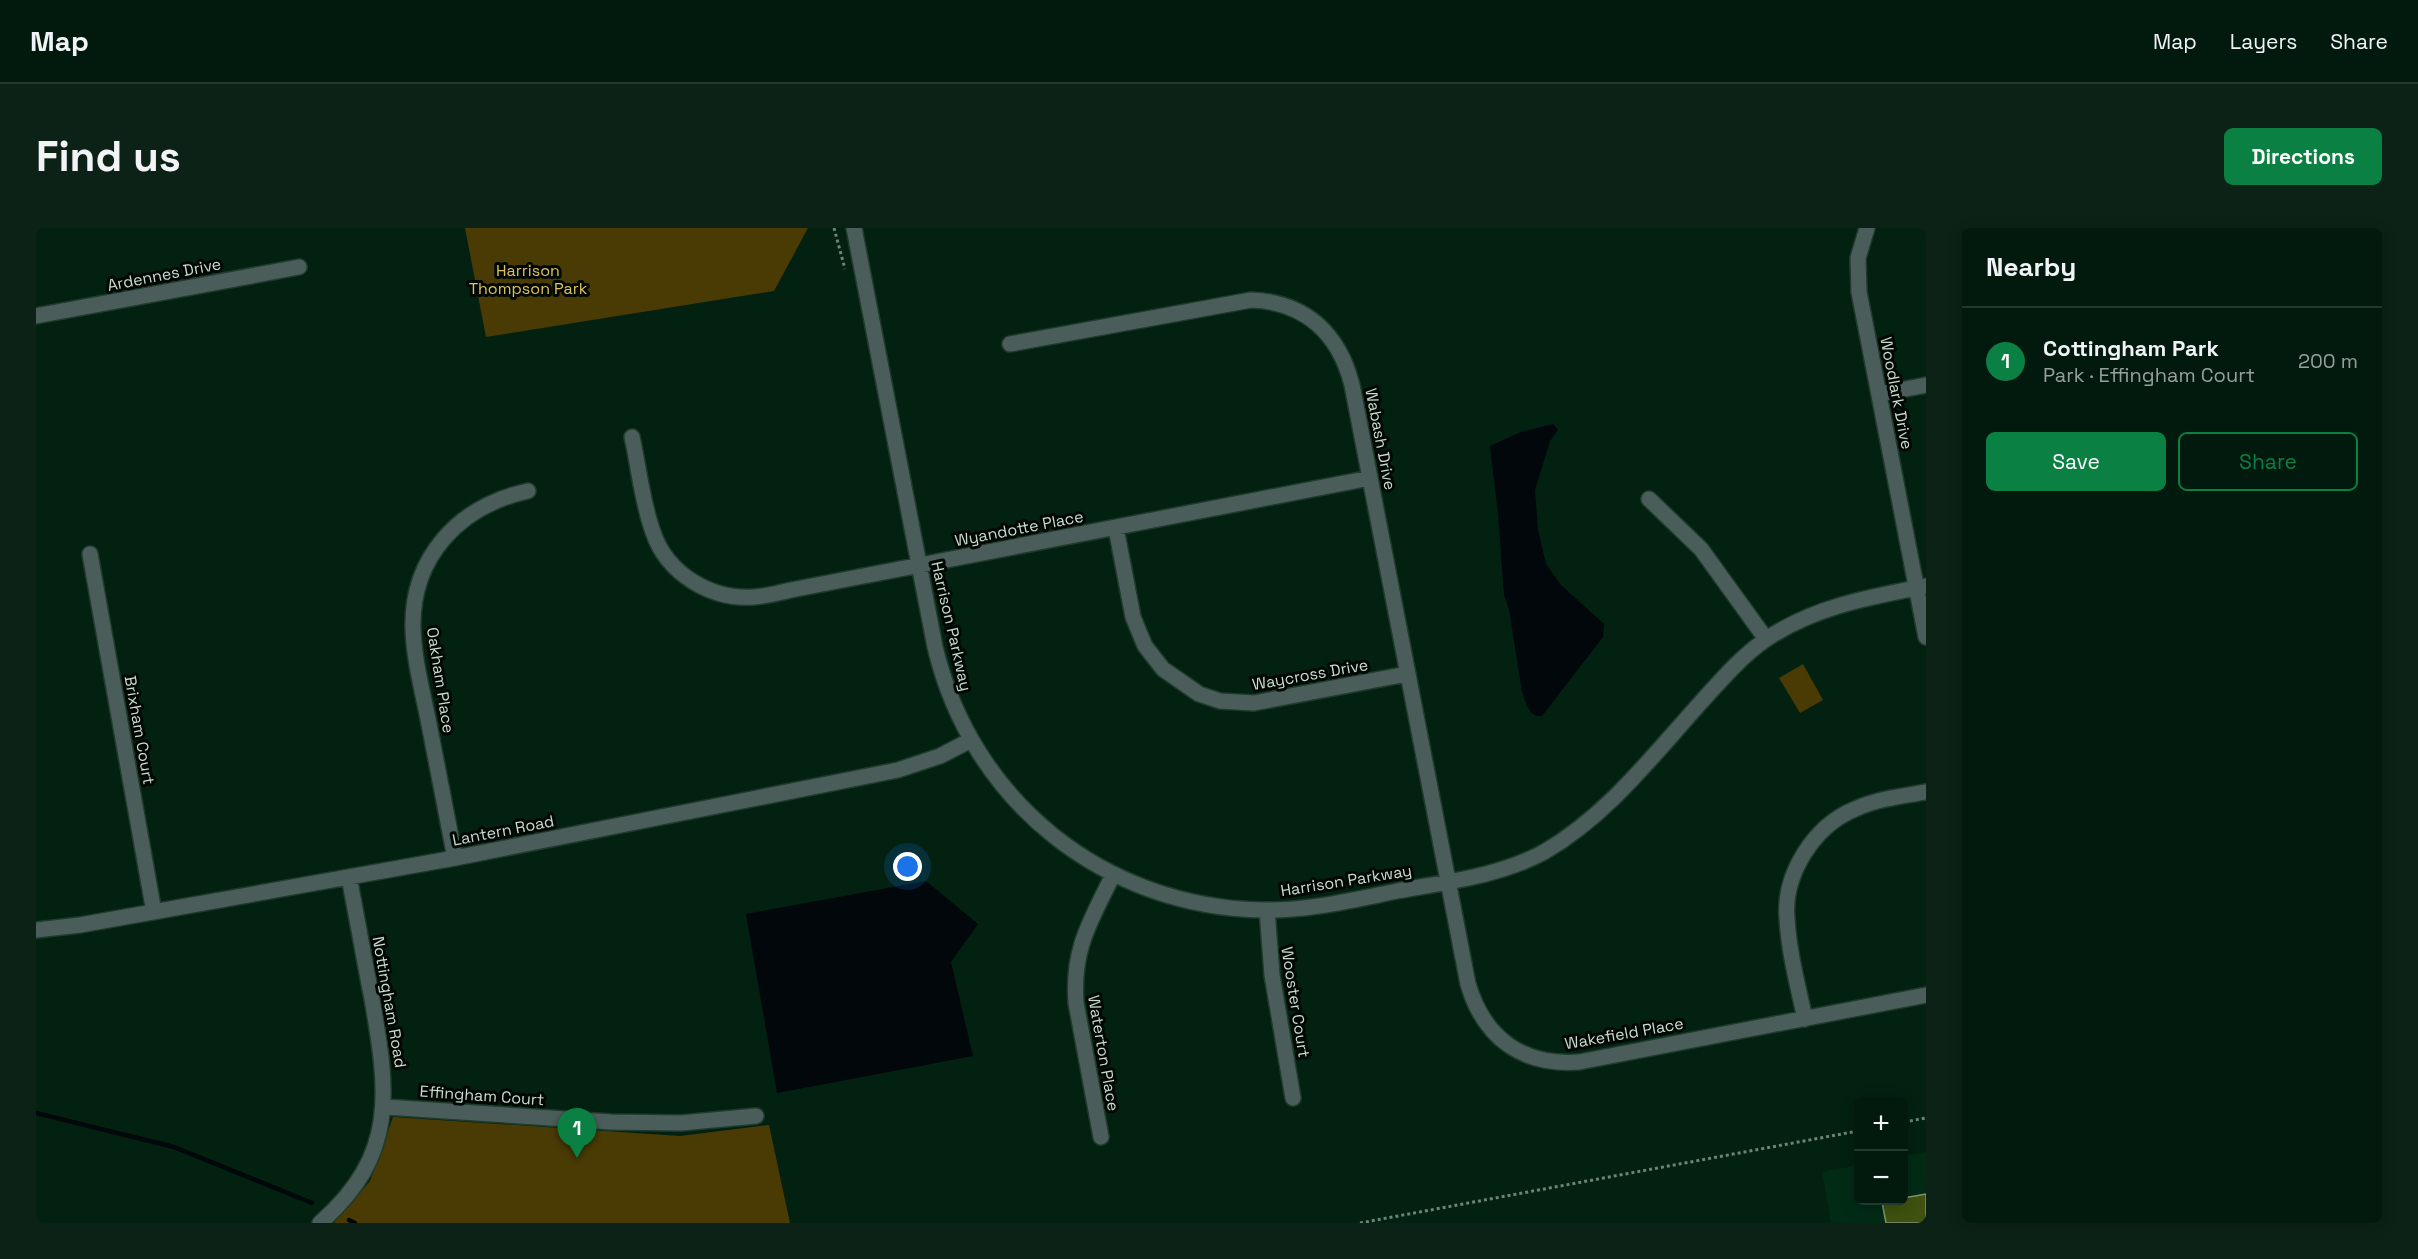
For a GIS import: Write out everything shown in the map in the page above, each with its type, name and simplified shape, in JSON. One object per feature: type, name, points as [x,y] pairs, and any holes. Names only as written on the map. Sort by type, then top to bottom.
[{"type":"street","name":"Harrison Parkway","points":[[854,228],[940,669],[954,708],[971,740],[999,780],[1042,827],[1076,853],[1113,875],[1141,888],[1202,904],[1267,910],[1331,904],[1514,866],[1548,849],[1580,828],[1621,791],[1732,668],[1766,639],[1798,621],[1835,606],[1921,587]]},
{"type":"street","name":"Woodlark Drive","points":[[1867,228],[1858,258],[1857,274],[1879,394],[1921,587],[1926,637]]},
{"type":"street","name":"Ardennes Drive","points":[[36,316],[299,267]]},
{"type":"street","name":"Wabash Drive","points":[[1010,344],[1242,301],[1264,300],[1293,309],[1322,328],[1342,354],[1352,385],[1448,881]]},
{"type":"street","points":[[1879,394],[1926,385]]},
{"type":"street","name":"Wyandotte Place","points":[[632,437],[646,508],[658,545],[676,568],[705,588],[726,595],[754,597],[1370,478]]},
{"type":"street","name":"Oakham Place","points":[[455,858],[414,646],[414,608],[428,560],[459,522],[492,501],[528,491]]},
{"type":"street","points":[[1649,499],[1701,549],[1766,639]]},
{"type":"street","name":"Waycross Drive","points":[[1116,528],[1137,630],[1150,653],[1163,669],[1199,694],[1220,701],[1254,704],[1407,674]]},
{"type":"street","name":"Brixham Court","points":[[90,554],[154,912]]},
{"type":"street","name":"Lantern Road","points":[[36,930],[154,912],[455,858],[898,770],[940,756],[971,740]]},
{"type":"street","points":[[1805,1019],[1786,918],[1789,894],[1800,861],[1821,832],[1845,814],[1871,803],[1926,792]]},
{"type":"street","name":"Waterton Place","points":[[1101,1137],[1076,1003],[1076,960],[1081,943],[1113,875]]},
{"type":"street","name":"Nottingham Road","points":[[320,1223],[345,1198],[366,1165],[380,1128],[384,1107],[384,1071],[380,1042],[349,877]]},
{"type":"street","name":"Wakefield Place","points":[[1448,881],[1468,984],[1477,1010],[1489,1028],[1501,1039],[1536,1059],[1563,1063],[1579,1062],[1926,995]]},
{"type":"street","name":"Wooster Court","points":[[1267,910],[1272,975],[1293,1098]]},
{"type":"street","name":"Effingham Court","points":[[384,1107],[611,1122],[681,1123],[756,1116]]},
{"type":"path","points":[[834,228],[845,269]]},
{"type":"path","points":[[1908,1121],[1926,1118]]},
{"type":"path","points":[[1360,1223],[1854,1132]]},
{"type":"shaded area","points":[[1553,424],[1558,430],[1550,441],[1535,490],[1538,530],[1546,564],[1561,585],[1604,624],[1603,637],[1542,716],[1538,716],[1529,709],[1522,692],[1509,609],[1504,595],[1490,446],[1521,432]]},
{"type":"shaded area","points":[[926,881],[978,924],[951,962],[973,1056],[777,1093],[746,914]]},
{"type":"shaded area","points":[[1926,1152],[1926,1223],[1831,1223],[1822,1172],[1854,1166],[1854,1205],[1908,1205],[1908,1155]]},
{"type":"green space","name":"Harrison Thompson Park","points":[[465,228],[808,228],[774,291],[486,337]]},
{"type":"green space","points":[[1803,664],[1823,700],[1800,713],[1779,678]]},
{"type":"green space","points":[[393,1117],[680,1136],[769,1125],[790,1223],[334,1223],[370,1181]]},
{"type":"building","points":[[1926,1194],[1926,1223],[1886,1223],[1883,1205],[1908,1205],[1908,1197]]},
{"type":"waterway","points":[[36,1113],[174,1147],[312,1203]]},
{"type":"waterway","points":[[349,1220],[355,1223]]},
{"type":"place","name":"Cottingham Park","points":[[577,1158]]}]
